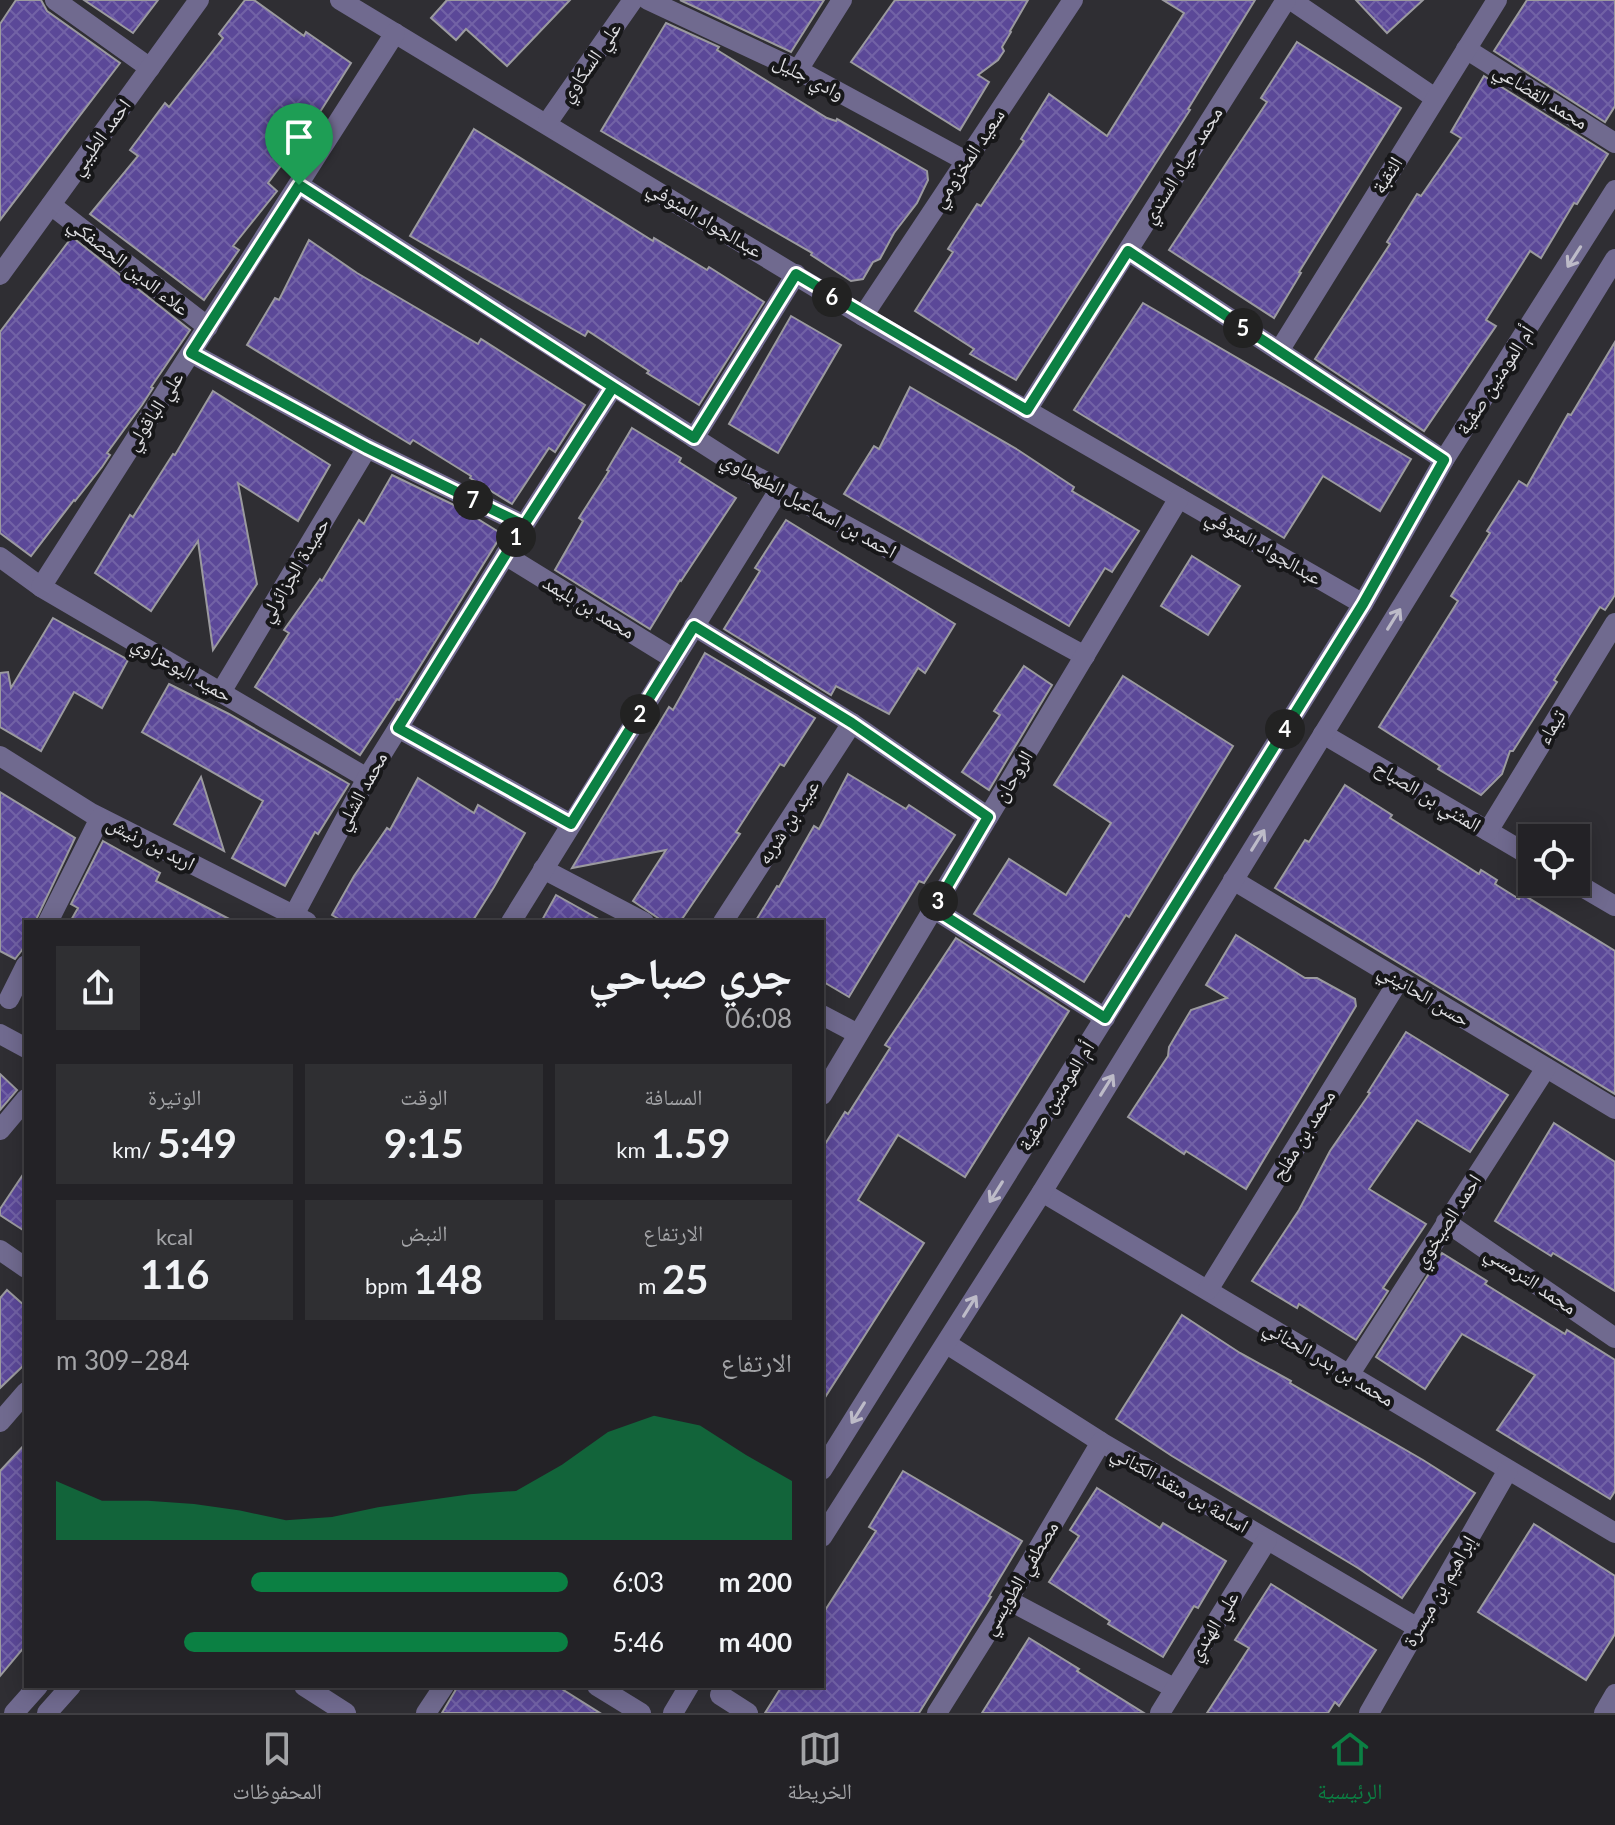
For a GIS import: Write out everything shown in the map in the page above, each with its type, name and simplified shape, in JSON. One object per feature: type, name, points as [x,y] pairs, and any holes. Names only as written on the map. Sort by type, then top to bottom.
[{"type":"street","points":[[55,0],[150,68]]},
{"type":"street","name":"احمد الطيبي","points":[[0,275],[199,0]]},
{"type":"street","name":"عبدالجواد المنوفي","points":[[340,0],[863,316],[1363,604]]},
{"type":"street","name":"علي السكاوي","points":[[547,123],[633,0]]},
{"type":"street","name":"وادي جليل","points":[[648,0],[798,70],[966,161]]},
{"type":"street","points":[[798,70],[842,0]]},
{"type":"street","name":"سعيد المخزومي","points":[[863,316],[1073,0]]},
{"type":"street","points":[[1288,0],[1314,6],[1435,98]]},
{"type":"street","name":"محمد حياه السندي","points":[[1027,410],[1288,0]]},
{"type":"street","name":"الثقبة","points":[[1279,351],[1497,0]]},
{"type":"street","name":"علي الباقولي","points":[[41,587],[395,33]]},
{"type":"street","name":"محمد القضاعي","points":[[1466,49],[1615,143]]},
{"type":"street","name":"احمد بن اسماعيل الطهطاوي","points":[[299,185],[779,490],[1085,656]]},
{"type":"street","name":"أم المومنين صفية","points":[[828,1448],[1105,1018],[1363,604],[1444,460],[1615,190]]},
{"type":"street","name":"علاء الدين الحصفكي","points":[[51,205],[208,327]]},
{"type":"street","points":[[1128,251],[1444,460]]},
{"type":"street","name":"أم المومنين صفية","points":[[824,1534],[1042,1192],[1615,259]]},
{"type":"street","points":[[694,438],[796,274]]},
{"type":"street","points":[[191,353],[367,448],[524,525]]},
{"type":"street","name":"محمد الشلي","points":[[300,918],[367,778],[613,387]]},
{"type":"street","name":"حميدة الجزائرلي","points":[[221,692],[367,448]]},
{"type":"street","points":[[512,920],[779,490]]},
{"type":"street","name":"الروحان","points":[[824,1092],[1179,498]]},
{"type":"street","name":"محمد بن بليمد","points":[[505,555],[674,659]]},
{"type":"street","name":"حميد البوعزاوي","points":[[0,557],[41,587],[367,778]]},
{"type":"street","name":"تيماء","points":[[1488,831],[1615,623]]},
{"type":"street","points":[[694,626],[852,723],[988,817]]},
{"type":"street","name":"عبيد بن شربه","points":[[724,920],[852,723]]},
{"type":"street","points":[[398,728],[571,824]]},
{"type":"street","name":"المثني بن الصباح","points":[[1323,734],[1518,849]]},
{"type":"street","name":"اربد بن رنيش","points":[[0,756],[100,818],[300,918]]},
{"type":"street","points":[[49,920],[100,818]]},
{"type":"street","points":[[543,869],[640,920]]},
{"type":"street","name":"حسن الحانيني","points":[[1233,880],[1615,1109]]},
{"type":"street","points":[[1590,891],[1615,906]]},
{"type":"street","points":[[934,909],[1105,1018]]},
{"type":"street","points":[[12,1000],[24,970]]},
{"type":"street","name":"محمد بن مفلح","points":[[1208,1290],[1399,980]]},
{"type":"street","points":[[824,1016],[858,1034]]},
{"type":"street","points":[[0,1034],[24,1047]]},
{"type":"street","name":"احمد الصيخوي","points":[[1349,1375],[1546,1068]]},
{"type":"street","points":[[0,1130],[24,1101]]},
{"type":"street","name":"محمد بن بدر الحناني","points":[[1042,1192],[1615,1533]]},
{"type":"street","name":"محمد الترمسي","points":[[1446,1222],[1615,1338]]},
{"type":"street","points":[[0,1250],[24,1267]]},
{"type":"street","name":"اسامة بن منقذ الكناني","points":[[947,1344],[1101,1442],[1418,1628]]},
{"type":"street","points":[[0,1422],[24,1394]]},
{"type":"street","name":"مصطفي الطويسي","points":[[937,1713],[1101,1442]]},
{"type":"street","name":"إبراهيم بن ميسرة","points":[[1369,1713],[1508,1470]]},
{"type":"street","name":"علي الهندي","points":[[1160,1713],[1267,1540]]},
{"type":"street","points":[[1008,1600],[1174,1688]]},
{"type":"street","points":[[14,1713],[36,1688]]},
{"type":"street","points":[[47,1713],[69,1688]]},
{"type":"street","points":[[426,1713],[443,1688]]},
{"type":"street","points":[[600,1688],[641,1713]]},
{"type":"street","points":[[673,1713],[688,1688]]},
{"type":"street","points":[[319,1690],[346,1713]]},
{"type":"street","points":[[709,1713],[723,1690],[748,1713]]},
{"type":"street","points":[[1604,1713],[1615,1694]]},
{"type":"building","points":[[16,0],[41,0],[47,11],[120,63],[0,220],[0,24]]},
{"type":"building","points":[[84,0],[158,0],[133,33]]},
{"type":"building","points":[[245,0],[254,0],[304,36],[306,32],[351,63],[313,123],[268,183],[277,191],[233,246],[239,250],[204,300],[90,214],[138,156],[130,150],[165,103],[169,107],[223,38],[219,34]]},
{"type":"building","points":[[447,0],[570,0],[507,66],[466,29],[456,40],[431,18]]},
{"type":"building","points":[[680,0],[824,0],[791,52]]},
{"type":"building","points":[[895,0],[1028,0],[998,60],[978,75],[989,82],[960,130],[851,62]]},
{"type":"building","points":[[1163,0],[1255,0],[1190,110],[1016,380],[970,354],[974,349],[915,311],[953,252],[948,249],[1024,141],[1021,139],[1049,94],[1107,136],[1184,13]]},
{"type":"building","points":[[1356,0],[1423,0],[1387,33]]},
{"type":"building","points":[[1527,0],[1615,0],[1615,106],[1605,122],[1494,51]]},
{"type":"building","points":[[666,23],[719,47],[717,50],[827,118],[837,119],[927,171],[928,180],[917,203],[863,279],[851,281],[812,253],[601,131]]},
{"type":"building","points":[[1297,42],[1401,108],[1299,272],[1274,318],[1169,250],[1267,102],[1261,98]]},
{"type":"building","points":[[1484,76],[1608,154],[1541,258],[1530,251],[1486,320],[1496,326],[1424,431],[1315,359],[1390,244],[1387,242],[1417,194],[1421,196],[1461,138],[1451,132]]},
{"type":"building","points":[[474,129],[653,241],[654,238],[707,270],[709,267],[764,302],[699,405],[588,331],[585,336],[410,236]]},
{"type":"building","points":[[72,237],[190,330],[107,453],[110,455],[102,467],[31,556],[0,533],[0,332]]},
{"type":"building","points":[[309,240],[357,273],[478,344],[481,339],[585,405],[555,452],[549,448],[512,504],[413,440],[410,444],[247,345],[275,298],[279,300]]},
{"type":"building","points":[[1143,303],[1411,459],[1380,511],[1323,476],[1284,538],[1074,410]]},
{"type":"building","points":[[791,316],[841,345],[778,453],[729,424]]},
{"type":"building","points":[[1615,342],[1615,595],[1605,610],[1600,607],[1554,680],[1557,682],[1513,751],[1510,751],[1502,774],[1481,795],[1379,727],[1458,601],[1451,596],[1490,533],[1487,531],[1519,481],[1527,486],[1568,414],[1571,415]]},
{"type":"building","points":[[910,387],[1018,450],[1074,487],[1072,491],[1139,531],[1112,572],[1105,568],[1069,626],[844,494],[874,446],[879,449]]},
{"type":"building","points":[[213,391],[330,465],[298,521],[238,483],[257,584],[213,650],[198,541],[151,611],[95,573],[130,515],[133,517],[175,455]]},
{"type":"building","points":[[632,428],[681,458],[679,462],[736,498],[650,629],[555,570],[583,521],[579,518]]},
{"type":"building","points":[[392,475],[460,508],[502,534],[399,700],[360,755],[255,687],[289,633],[284,630],[320,579],[322,581],[359,520],[364,524]]},
{"type":"building","points":[[786,520],[955,624],[925,673],[918,668],[889,714],[836,686],[831,695],[724,629],[760,571],[755,568]]},
{"type":"building","points":[[1192,556],[1240,586],[1208,635],[1161,606]]},
{"type":"building","points":[[53,618],[128,660],[102,708],[74,692],[41,751],[0,727],[0,673],[8,672],[11,688]]},
{"type":"building","points":[[705,653],[815,718],[784,766],[780,764],[736,832],[740,834],[681,920],[661,920],[633,901],[666,850],[572,868],[669,707],[673,710]]},
{"type":"building","points":[[1024,666],[1052,685],[989,790],[962,772],[1000,715],[994,711]]},
{"type":"building","points":[[1123,676],[1233,746],[1129,917],[1126,915],[1084,982],[974,914],[1009,859],[1066,895],[1111,823],[1054,785]]},
{"type":"building","points":[[169,684],[229,714],[349,784],[318,834],[315,832],[285,886],[232,858],[263,801],[142,732]]},
{"type":"building","points":[[848,774],[906,809],[909,805],[955,835],[924,883],[919,881],[849,997],[824,982],[824,920],[756,920],[814,826],[819,829]]},
{"type":"building","points":[[201,777],[224,851],[174,824]]},
{"type":"building","points":[[418,778],[474,813],[478,805],[525,833],[473,920],[341,920],[332,915],[354,876],[387,828],[390,830]]},
{"type":"building","points":[[1345,785],[1392,815],[1390,818],[1479,874],[1481,870],[1497,880],[1495,884],[1519,899],[1525,896],[1615,951],[1615,1094],[1275,888],[1305,840],[1309,842]]},
{"type":"building","points":[[0,792],[75,838],[36,920],[24,920],[24,948],[15,959],[0,951]]},
{"type":"building","points":[[103,841],[160,873],[156,881],[231,920],[71,920],[78,908],[71,904]]},
{"type":"building","points":[[556,895],[600,920],[542,920]]},
{"type":"building","points":[[1236,935],[1305,978],[1317,978],[1355,999],[1356,1006],[1246,1189],[1186,1151],[1184,1154],[1128,1117],[1168,1056],[1169,1047],[1191,1010],[1227,998],[1206,985]]},
{"type":"building","points":[[956,938],[1069,1011],[965,1177],[898,1135],[858,1200],[924,1243],[824,1399],[824,1146],[890,1048],[885,1045]]},
{"type":"building","points":[[1406,1032],[1508,1095],[1470,1152],[1417,1120],[1369,1189],[1426,1224],[1383,1288],[1388,1291],[1356,1340],[1299,1304],[1297,1308],[1252,1281],[1299,1210],[1330,1151],[1370,1093]]},
{"type":"building","points":[[0,1074],[17,1090],[0,1110]]},
{"type":"building","points":[[1554,1123],[1615,1162],[1615,1291],[1495,1221]]},
{"type":"building","points":[[24,1173],[24,1231],[0,1215],[0,1209]]},
{"type":"building","points":[[1442,1253],[1565,1334],[1567,1330],[1615,1360],[1615,1491],[1610,1499],[1497,1430],[1535,1375],[1462,1334],[1425,1389],[1376,1357]]},
{"type":"building","points":[[7,1290],[24,1305],[24,1365],[0,1388],[0,1298]]},
{"type":"building","points":[[1182,1315],[1475,1493],[1402,1598],[1116,1419]]},
{"type":"building","points":[[24,1445],[24,1647],[0,1676],[0,1471]]},
{"type":"building","points":[[903,1471],[1022,1541],[919,1713],[765,1713],[781,1688],[824,1688],[824,1612],[876,1531],[869,1527]]},
{"type":"building","points":[[1097,1488],[1160,1528],[1163,1523],[1226,1561],[1163,1657],[1108,1624],[1110,1621],[1049,1582],[1079,1536],[1070,1530]]},
{"type":"building","points":[[1534,1524],[1615,1576],[1615,1634],[1586,1680],[1478,1612]]},
{"type":"building","points":[[1271,1584],[1376,1650],[1339,1706],[1335,1702],[1328,1713],[1207,1713],[1249,1648],[1235,1640]]},
{"type":"building","points":[[1029,1638],[1079,1669],[1077,1671],[1144,1713],[982,1713]]},
{"type":"building","points":[[457,1688],[560,1688],[600,1713],[442,1713]]},
{"type":"route","points":[[299,185],[191,353],[367,448],[524,525],[613,387],[694,438],[796,274],[1027,410],[1128,251],[1444,460],[1363,604],[1105,1018],[934,909],[988,817],[852,723],[694,626],[571,824],[398,728],[613,387],[299,185]]}]
